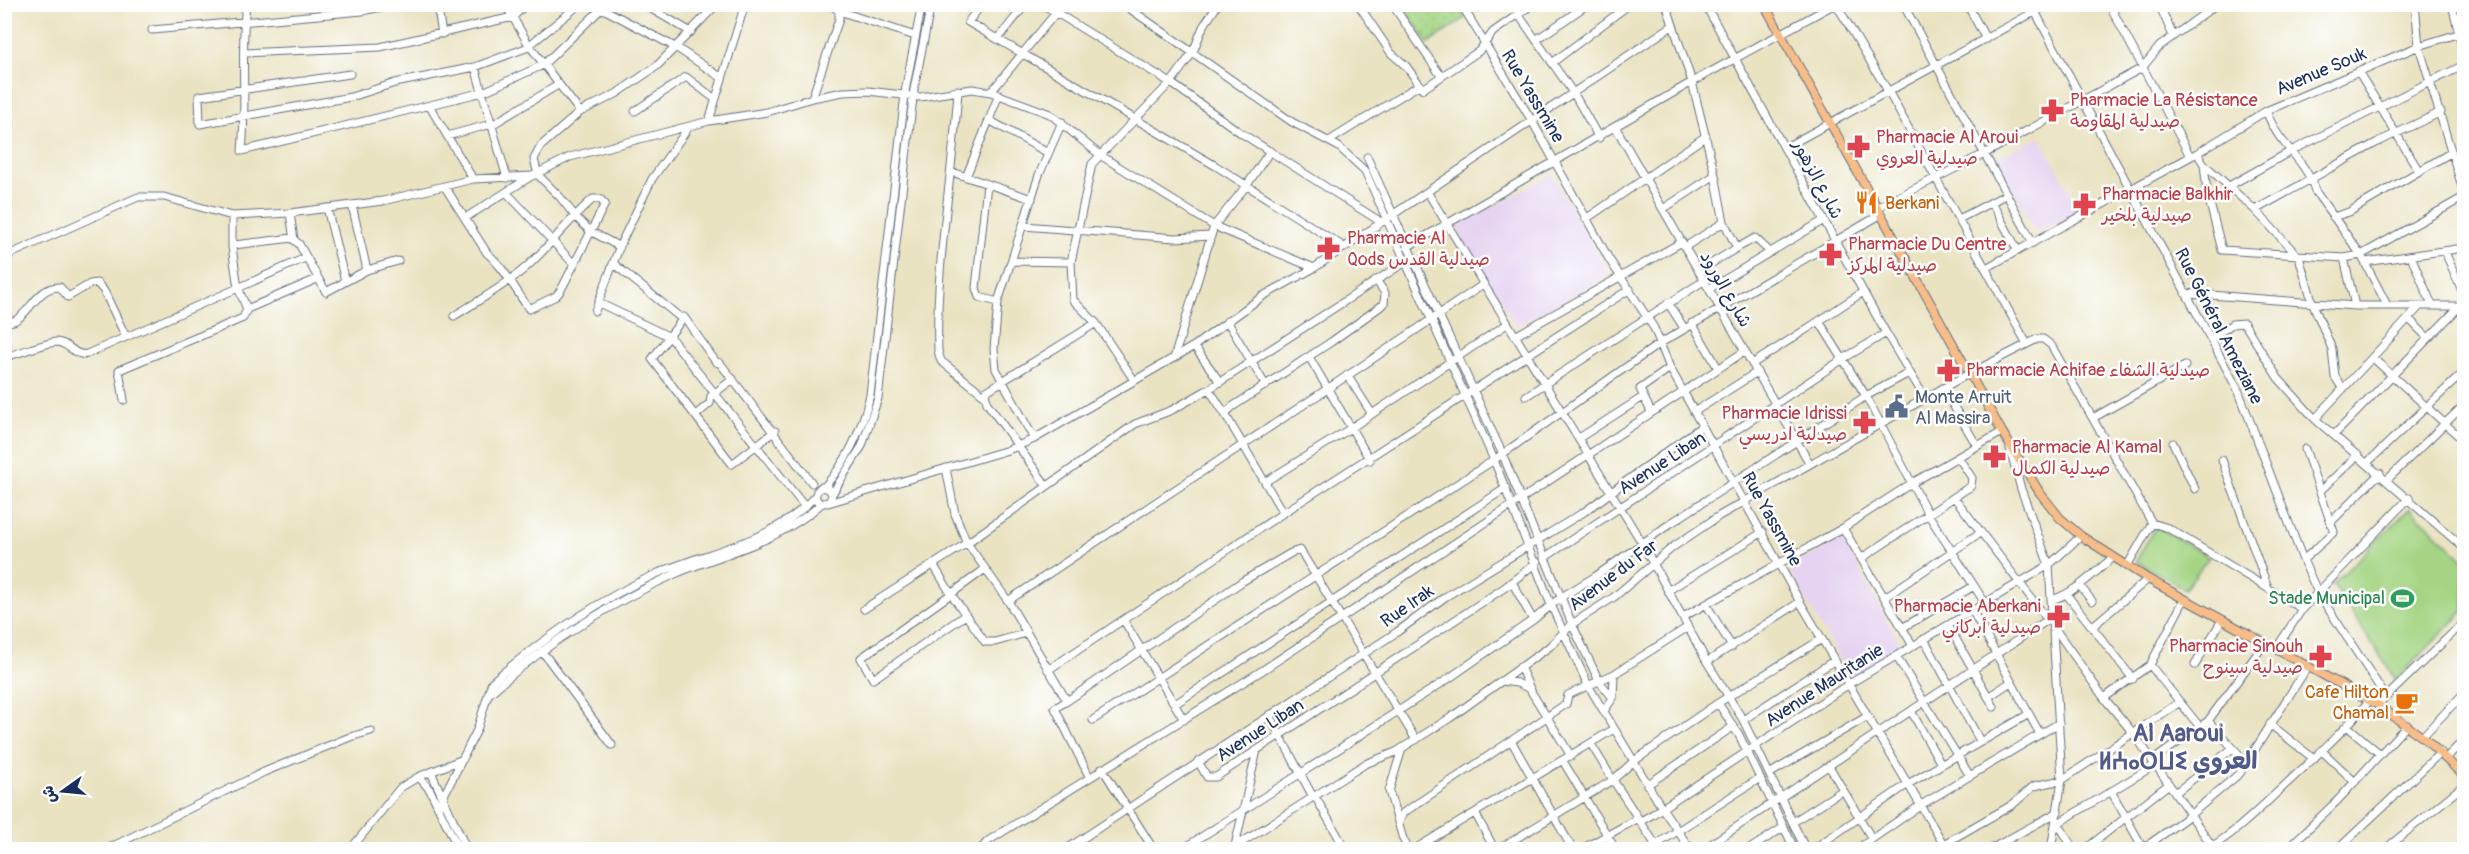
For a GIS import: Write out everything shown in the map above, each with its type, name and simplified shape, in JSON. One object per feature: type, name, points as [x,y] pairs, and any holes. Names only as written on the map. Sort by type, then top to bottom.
[{"type":"main road","points":[[1764,4],[1969,375],[2040,493],[2060,518],[2081,536],[2148,579],[2378,705],[2444,755],[2464,776]]},
{"type":"street","points":[[246,4],[244,22],[245,116],[242,151],[430,107],[483,92],[543,65],[598,7],[677,48],[722,78]]},
{"type":"street","points":[[152,30],[362,11],[395,4]]},
{"type":"street","points":[[437,4],[442,34]]},
{"type":"street","points":[[505,4],[529,45],[580,112]]},
{"type":"street","points":[[244,53],[380,47],[513,16],[526,4]]},
{"type":"street","points":[[350,74],[199,96],[197,100],[200,124],[351,97],[395,83],[475,67],[519,52],[580,4]]},
{"type":"street","points":[[643,4],[691,32]]},
{"type":"street","points":[[620,247],[590,231],[560,197],[535,175],[534,163],[541,146],[580,112],[627,88],[677,48],[717,4]]},
{"type":"street","points":[[709,121],[745,4]]},
{"type":"street","points":[[830,4],[839,11],[915,36]]},
{"type":"street","points":[[438,807],[477,730],[492,682],[498,676],[555,632],[590,609],[674,566],[777,527],[805,507],[841,466],[854,443],[870,395],[905,95],[922,4]]},
{"type":"street","points":[[489,695],[542,651],[625,598],[678,573],[775,537],[828,499],[862,446],[878,398],[913,96],[931,4]]},
{"type":"street","points":[[982,4],[968,22],[1247,186],[1344,247]]},
{"type":"street","points":[[998,39],[1026,4]]},
{"type":"street","points":[[1042,4],[1171,83],[1270,151],[1387,218]]},
{"type":"street","points":[[991,92],[1064,4]]},
{"type":"street","points":[[1124,4],[1292,122],[1349,154],[1365,171],[1387,218],[1405,248],[1431,322],[1506,488],[1515,502]]},
{"type":"street","points":[[1136,13],[1138,4]]},
{"type":"street","points":[[1134,380],[1096,323],[1075,304],[1071,262],[1089,171],[1100,155],[1171,83],[1193,52],[1203,27],[1218,4]]},
{"type":"street","points":[[1358,4],[1391,53],[1406,66],[1423,89],[1485,46],[1493,32],[1533,4]]},
{"type":"street","points":[[1392,4],[1441,76]]},
{"type":"street","name":"Rue Yassmine","points":[[1461,4],[1532,121],[1586,219],[1646,316],[1670,368],[1746,501],[1800,602],[1945,846]]},
{"type":"street","points":[[1466,12],[1478,4]]},
{"type":"street","points":[[1536,40],[1588,4]]},
{"type":"street","points":[[1552,63],[1630,4]]},
{"type":"street","points":[[1666,4],[1707,136],[1724,222],[1737,248]]},
{"type":"street","name":"شارع الزهور","points":[[1705,4],[1863,292],[1925,398]]},
{"type":"street","points":[[1405,248],[1555,164],[1692,82],[1836,4],[1888,91],[2028,344],[2043,339],[2051,345],[2152,523],[2168,528],[2302,609]]},
{"type":"street","points":[[1903,4],[2033,243]]},
{"type":"street","points":[[1967,4],[1986,39]]},
{"type":"street","name":"Rue Général Ameziane","points":[[2031,4],[2239,392],[2303,560],[2319,593],[2386,697]]},
{"type":"street","points":[[1784,148],[1828,122],[2049,4]]},
{"type":"street","points":[[2109,4],[2142,68],[2194,154],[2255,210],[2299,257],[2313,304],[2332,349],[2335,377],[2343,389]]},
{"type":"street","points":[[2159,4],[2173,36]]},
{"type":"street","points":[[1094,720],[1494,460],[1659,344],[1719,306],[1835,241],[1878,212],[1936,178],[2142,68],[2154,52],[2208,7],[2217,4]]},
{"type":"street","points":[[2363,259],[2464,195],[2441,112],[2419,46],[2415,4]]},
{"type":"street","points":[[2452,4],[2462,33],[2464,55]]},
{"type":"street","points":[[813,98],[839,19],[839,11]]},
{"type":"street","points":[[1518,14],[1574,94],[1599,138]]},
{"type":"street","points":[[775,431],[755,444],[732,464],[652,359],[684,317],[716,362],[720,363],[775,431],[812,483],[828,499],[851,498],[1034,439],[1194,346],[1263,296],[1314,268],[1428,193],[1672,26]]},
{"type":"street","name":"Avenue Souk","points":[[1986,268],[2132,190],[2266,111],[2419,46],[2462,33]]},
{"type":"street","points":[[2229,186],[2293,150],[2464,65]]},
{"type":"street","points":[[475,67],[507,178]]},
{"type":"street","points":[[2358,71],[2419,171]]},
{"type":"street","points":[[635,111],[686,77],[715,99]]},
{"type":"street","points":[[447,136],[492,122],[517,111],[558,85]]},
{"type":"street","points":[[1329,141],[1419,85]]},
{"type":"street","points":[[958,90],[952,172],[940,269],[938,351],[941,361],[984,395],[994,414],[1046,485]]},
{"type":"street","points":[[465,218],[535,175],[570,157],[689,126],[767,112],[813,98],[868,91],[932,96],[958,90],[991,92],[1035,107],[1062,122],[1100,155],[1214,226],[1314,268]]},
{"type":"street","points":[[966,177],[999,94]]},
{"type":"street","points":[[430,107],[473,179]]},
{"type":"street","points":[[2266,111],[2280,139],[2293,150],[2311,179],[2315,191],[2363,259],[2388,304]]},
{"type":"street","points":[[2255,210],[2397,133],[2441,112]]},
{"type":"street","points":[[989,120],[1048,153]]},
{"type":"street","points":[[1034,439],[996,369],[994,349],[998,302],[1048,153],[1062,122]]},
{"type":"street","points":[[596,311],[620,247],[657,170],[689,126]]},
{"type":"street","name":"شارع الورود","points":[[1616,128],[1810,464]]},
{"type":"street","points":[[1586,219],[1707,136]]},
{"type":"street","points":[[1174,358],[1214,226],[1247,186],[1270,151]]},
{"type":"street","points":[[2333,217],[2349,212],[2452,152]]},
{"type":"street","points":[[1367,156],[1387,218]]},
{"type":"street","points":[[2204,164],[2206,186],[2222,250],[2299,257],[2363,259],[2411,256],[2464,248]]},
{"type":"street","points":[[952,172],[1032,200]]},
{"type":"street","points":[[4,257],[138,197],[165,197],[232,216],[290,213],[383,201],[473,179],[535,175]]},
{"type":"street","points":[[1663,209],[1715,175]]},
{"type":"street","points":[[987,184],[976,288],[980,297],[998,302]]},
{"type":"street","points":[[445,187],[487,253],[509,280],[529,309],[556,296],[561,290],[605,204],[600,199],[593,199],[509,280],[454,316]]},
{"type":"street","points":[[507,193],[573,263]]},
{"type":"street","points":[[1428,193],[1642,543],[1707,662],[1743,720],[1806,849]]},
{"type":"street","points":[[1959,219],[2007,194]]},
{"type":"street","points":[[1992,203],[2018,251]]},
{"type":"street","points":[[352,205],[367,270]]},
{"type":"street","points":[[327,208],[345,281]]},
{"type":"street","points":[[290,213],[293,238],[326,292],[367,270],[398,261]]},
{"type":"street","points":[[232,216],[238,288],[247,309]]},
{"type":"street","points":[[1709,289],[1824,220]]},
{"type":"street","points":[[1515,336],[1724,222]]},
{"type":"street","points":[[1024,226],[1174,238],[1210,236]]},
{"type":"street","points":[[234,245],[293,238]]},
{"type":"street","points":[[1699,271],[1755,238],[1770,252]]},
{"type":"street","points":[[2445,252],[2464,295]]},
{"type":"street","points":[[2411,256],[2432,305]]},
{"type":"street","points":[[4,357],[54,342],[62,343],[79,355],[83,355],[305,258]]},
{"type":"street","points":[[864,609],[967,543],[1135,424],[1172,410],[1209,389],[1409,258]]},
{"type":"street","points":[[1409,258],[1502,453],[1515,502],[1532,541],[1551,604],[1588,685],[1647,785],[1691,849]]},
{"type":"street","points":[[2344,258],[2355,306]]},
{"type":"street","points":[[1012,261],[1071,262]]},
{"type":"street","points":[[614,264],[682,320]]},
{"type":"street","points":[[124,400],[119,370],[243,318],[247,309],[317,279]]},
{"type":"street","points":[[1225,414],[1384,304],[1385,293],[1376,280]]},
{"type":"street","points":[[1526,396],[1646,316],[1705,280]]},
{"type":"street","points":[[4,321],[13,322],[18,319],[38,295],[54,287],[59,286],[68,297],[94,283],[104,291],[126,337]]},
{"type":"street","points":[[1008,601],[1242,443],[1431,322],[1484,284]]},
{"type":"street","points":[[1048,670],[1283,513],[1370,460],[1630,289]]},
{"type":"street","points":[[1752,364],[1863,292]]},
{"type":"street","points":[[2185,292],[2313,304],[2462,306]]},
{"type":"street","points":[[599,303],[670,337],[805,507]]},
{"type":"street","points":[[1668,303],[1684,328]]},
{"type":"street","points":[[2315,419],[2420,306]]},
{"type":"street","points":[[2334,435],[2462,306]]},
{"type":"street","points":[[2409,319],[2428,338]]},
{"type":"street","points":[[1227,321],[1266,386]]},
{"type":"street","points":[[1819,321],[1882,424],[1928,514],[1985,603]]},
{"type":"street","points":[[984,395],[987,388],[1096,323]]},
{"type":"street","points":[[1692,323],[1718,368]]},
{"type":"street","points":[[2211,339],[2232,324],[2244,323],[2278,378],[2315,419],[2368,462],[2464,548]]},
{"type":"street","points":[[1265,482],[1507,324]]},
{"type":"street","name":"Avenue Liban","points":[[1544,558],[1714,447],[1843,358],[1886,333]]},
{"type":"street","name":"Avenue du Far","points":[[1232,848],[1365,764],[1402,749],[1416,740],[1550,647],[1572,624],[1614,597],[1655,566],[1673,547],[1697,530],[1925,398],[2028,344]]},
{"type":"street","points":[[1194,346],[1220,382]]},
{"type":"street","points":[[980,849],[988,841],[1089,776],[1184,720],[1342,618],[1515,502],[1590,456],[1683,390],[1745,351]]},
{"type":"street","points":[[1308,357],[1370,460]]},
{"type":"street","points":[[2373,359],[2464,441]]},
{"type":"street","points":[[2092,418],[2185,366]]},
{"type":"street","points":[[1651,412],[1643,397],[1641,387],[1670,368]]},
{"type":"street","points":[[1694,412],[1757,372]]},
{"type":"street","points":[[2368,462],[2464,372]]},
{"type":"street","points":[[1181,849],[1244,808],[1301,776],[1533,620],[1551,604],[1642,543],[1798,443],[1866,396],[1909,373]]},
{"type":"street","points":[[1347,375],[1372,414]]},
{"type":"street","points":[[696,415],[710,403],[714,393],[733,380]]},
{"type":"street","points":[[1943,388],[1977,446]]},
{"type":"street","points":[[1209,389],[1283,513]]},
{"type":"street","points":[[1579,438],[1643,397]]},
{"type":"street","points":[[2387,480],[2464,405]]},
{"type":"street","name":"Rue Irak","points":[[1065,849],[1364,654],[1532,541],[1584,512],[1702,426]]},
{"type":"street","points":[[1683,617],[1843,528],[1912,483],[2002,432]]},
{"type":"street","points":[[2009,442],[2021,489],[2049,565],[2062,780],[2057,824],[2051,847],[2045,849]]},
{"type":"street","points":[[2173,443],[2195,489]]},
{"type":"street","points":[[2303,560],[2333,534],[2331,522],[2305,449]]},
{"type":"street","points":[[2320,491],[2358,454]]},
{"type":"street","points":[[1862,558],[1973,483],[1958,457]]},
{"type":"street","points":[[2222,460],[2268,588]]},
{"type":"street","points":[[946,468],[955,514],[967,543],[1008,601],[1067,701]]},
{"type":"street","points":[[2331,522],[2380,473]]},
{"type":"street","points":[[1175,704],[1506,488]]},
{"type":"street","points":[[819,490],[828,499]]},
{"type":"street","points":[[1954,497],[2051,621],[2104,698],[2134,734],[2211,848],[2226,839],[2314,759],[2369,701]]},
{"type":"street","points":[[2276,649],[2302,609],[2409,498]]},
{"type":"street","points":[[2127,566],[2152,523]]},
{"type":"street","points":[[1843,528],[1913,646]]},
{"type":"street","points":[[1669,590],[1763,532]]},
{"type":"street","points":[[1884,597],[1981,532]]},
{"type":"street","name":"Avenue Mauritanie","points":[[1580,849],[1662,808],[1849,684],[2049,565],[2081,536]]},
{"type":"street","points":[[1532,541],[1544,558],[1599,681],[1613,698]]},
{"type":"street","points":[[1089,776],[1056,708],[1243,581],[1291,552],[1303,552],[1315,576],[1416,740]]},
{"type":"street","points":[[2052,600],[2067,595],[2080,586],[2088,576],[2114,557]]},
{"type":"street","name":"Avenue Liban","points":[[1198,761],[1208,777],[1216,777],[1512,582],[1537,562]]},
{"type":"street","points":[[933,564],[964,616],[985,642],[995,642],[1026,633]]},
{"type":"street","points":[[964,616],[873,679],[861,658],[985,569]]},
{"type":"street","points":[[2093,626],[2148,579]]},
{"type":"street","points":[[1512,582],[1533,620]]},
{"type":"street","points":[[1902,628],[1974,586]]},
{"type":"street","points":[[2080,586],[2092,601]]},
{"type":"street","points":[[2067,595],[2133,679]]},
{"type":"street","points":[[2104,698],[2150,665],[2184,600]]},
{"type":"street","points":[[1707,662],[1800,602]]},
{"type":"street","points":[[1706,604],[1732,647]]},
{"type":"street","points":[[1972,610],[2040,734]]},
{"type":"street","points":[[2195,665],[2222,620]]},
{"type":"street","points":[[1124,621],[1184,720]]},
{"type":"street","points":[[1707,848],[1997,653],[2051,621]]},
{"type":"street","points":[[2378,705],[2464,622]]},
{"type":"street","points":[[1948,625],[1994,707]]},
{"type":"street","points":[[1399,822],[1403,813],[1566,704],[1568,695],[1614,674],[1688,627]]},
{"type":"street","points":[[1475,813],[1496,849],[1613,780],[1634,761],[1718,703],[1822,639]]},
{"type":"street","points":[[1924,639],[1980,741]]},
{"type":"street","points":[[2057,824],[2154,763],[2208,721],[2265,643]]},
{"type":"street","points":[[542,651],[612,745]]},
{"type":"street","points":[[1896,656],[1970,776]]},
{"type":"street","points":[[1743,720],[1835,660]]},
{"type":"street","points":[[2150,665],[2200,727]]},
{"type":"street","points":[[2111,791],[2142,849],[2230,784],[2247,763],[2308,666]]},
{"type":"street","points":[[1520,667],[1546,717],[1571,756]]},
{"type":"street","points":[[1604,711],[1613,698],[1614,674]]},
{"type":"street","points":[[1501,681],[1517,683],[1530,689]]},
{"type":"street","points":[[1988,697],[2011,682]]},
{"type":"street","points":[[2422,737],[2464,693]]},
{"type":"street","points":[[1933,849],[1945,846],[2012,805],[2034,786],[2062,780],[2180,702]]},
{"type":"street","points":[[1718,703],[1734,726],[1795,849]]},
{"type":"street","points":[[1911,711],[1941,764]]},
{"type":"street","points":[[1812,849],[1908,784],[2029,714]]},
{"type":"street","points":[[1269,715],[1279,731],[1278,736],[1313,797],[1316,798],[1346,849]]},
{"type":"street","points":[[1769,774],[1868,716]]},
{"type":"street","points":[[2208,721],[2247,763]]},
{"type":"street","points":[[1856,849],[1921,805],[2059,723]]},
{"type":"street","points":[[2270,724],[2314,759]]},
{"type":"street","points":[[2286,849],[2355,782],[2407,725]]},
{"type":"street","points":[[1647,785],[1734,726]]},
{"type":"street","points":[[2347,726],[2380,754]]},
{"type":"street","points":[[1402,749],[1389,791],[1411,849],[1534,779],[1614,729]]},
{"type":"street","points":[[105,849],[140,830],[284,763],[350,736],[371,731]]},
{"type":"street","points":[[2337,849],[2464,740]]},
{"type":"street","points":[[1512,742],[1573,849]]},
{"type":"street","points":[[1591,744],[1657,847]]},
{"type":"street","points":[[2175,793],[2233,748]]},
{"type":"street","points":[[1232,848],[1257,750]]},
{"type":"street","points":[[2322,751],[2355,782]]},
{"type":"street","points":[[350,849],[400,788],[419,777],[463,759]]},
{"type":"street","points":[[1563,760],[1616,849]]},
{"type":"street","points":[[1829,766],[1872,839]]},
{"type":"street","points":[[1102,768],[1154,849]]},
{"type":"street","points":[[431,772],[442,800],[467,849]]},
{"type":"street","points":[[419,777],[438,807],[459,849]]},
{"type":"street","points":[[1648,849],[1657,847],[1678,830],[1760,778]]},
{"type":"street","points":[[2084,849],[2169,784]]},
{"type":"street","points":[[2384,849],[2464,785]]},
{"type":"street","points":[[1793,822],[1843,790]]},
{"type":"street","points":[[1989,849],[2058,812]]},
{"type":"street","points":[[2057,824],[2074,849]]},
{"type":"street","points":[[1748,849],[1784,827]]},
{"type":"street","points":[[2457,849],[2464,843]]},
{"type":"shaded area","points":[[2040,137],[2081,212],[2036,232],[1995,158]]},
{"type":"shaded area","points":[[1552,174],[1609,275],[1516,326],[1456,227]]},
{"type":"shaded area","points":[[1843,539],[1903,650],[1851,680],[1788,568]]},
{"type":"green space","points":[[1403,5],[1457,5],[1465,18],[1428,44]]},
{"type":"green space","name":"Stade Municipal","points":[[2410,508],[2464,560],[2464,611],[2396,680],[2333,584]]},
{"type":"green space","points":[[2156,526],[2209,557],[2185,589],[2136,561]]},
{"type":"place","name":"Pharmacie La Résistance صيدلية المقاومة","points":[[2052,110]]},
{"type":"place","name":"Pharmacie Al Aroui صيدلية العروي","points":[[1858,147]]},
{"type":"place","name":"Berkani","points":[[1867,203]]},
{"type":"place","name":"Pharmacie Balkhir صيدلية بلخير","points":[[2084,204]]},
{"type":"place","name":"Pharmacie Al Qods صيدلية القدس","points":[[1329,248]]},
{"type":"place","name":"Pharmacie Du Centre صيدلية المركز","points":[[1830,254]]},
{"type":"place","name":"Pharmacie Achifae صيدلية الشفاء","points":[[1948,370]]},
{"type":"place","name":"Monte Arruit Al Massira","points":[[1897,407]]},
{"type":"place","name":"Pharmacie Idrissi صيدلية ادريسي","points":[[1865,423]]},
{"type":"place","name":"Pharmacie Al Kamal صيدلية الكمال","points":[[1994,457]]},
{"type":"place","name":"Stade Municipal","points":[[2403,598]]},
{"type":"place","name":"Pharmacie Aberkani صيدلية أبركاني","points":[[2059,616]]},
{"type":"place","name":"Pharmacie Sinouh صيدلية سينوح","points":[[2321,656]]},
{"type":"place","name":"Cafe Hilton Chamal","points":[[2407,702]]},
{"type":"district","name":"Al Aaroui ⵍⵄⴰⵔⵡⵉ العروي","points":[[2178,747]]}]
